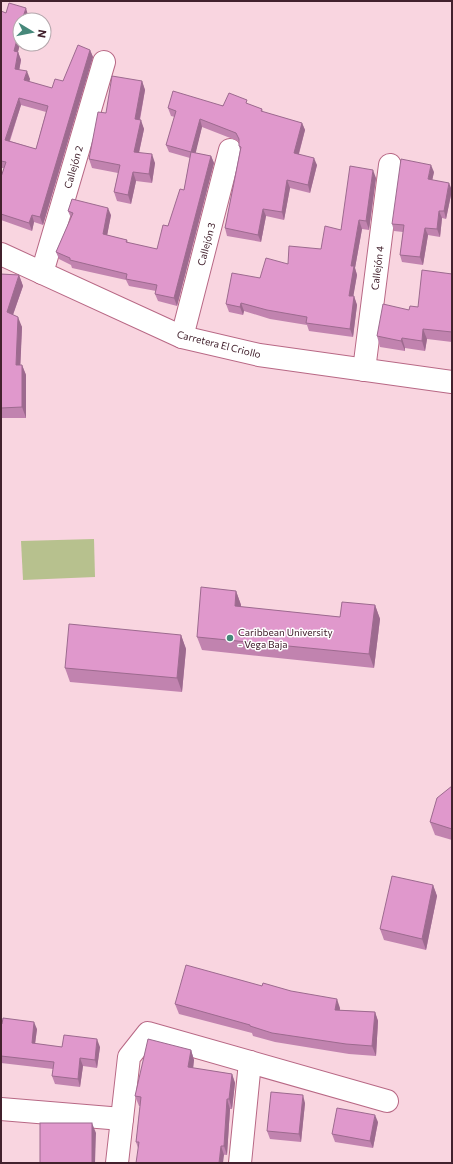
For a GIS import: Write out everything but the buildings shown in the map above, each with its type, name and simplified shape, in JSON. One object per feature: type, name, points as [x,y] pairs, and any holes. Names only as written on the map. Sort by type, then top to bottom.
[{"type":"street","name":"Callejón 2","points":[[42,273],[104,62]]},
{"type":"street","name":"Callejón 3","points":[[182,337],[230,150]]},
{"type":"street","name":"Callejón 4","points":[[364,370],[390,165]]},
{"type":"street","name":"Carretera El Criollo","points":[[1,254],[182,337],[259,355],[452,382]]},
{"type":"street","points":[[118,1163],[129,1057],[148,1033],[387,1101]]},
{"type":"street","points":[[240,1163],[250,1062]]},
{"type":"street","points":[[1,1109],[122,1119]]},
{"type":"green space","points":[[94,539],[95,577],[23,580],[21,541]]},
{"type":"place","name":"Caribbean University - Vega Baja","points":[[230,638]]}]
